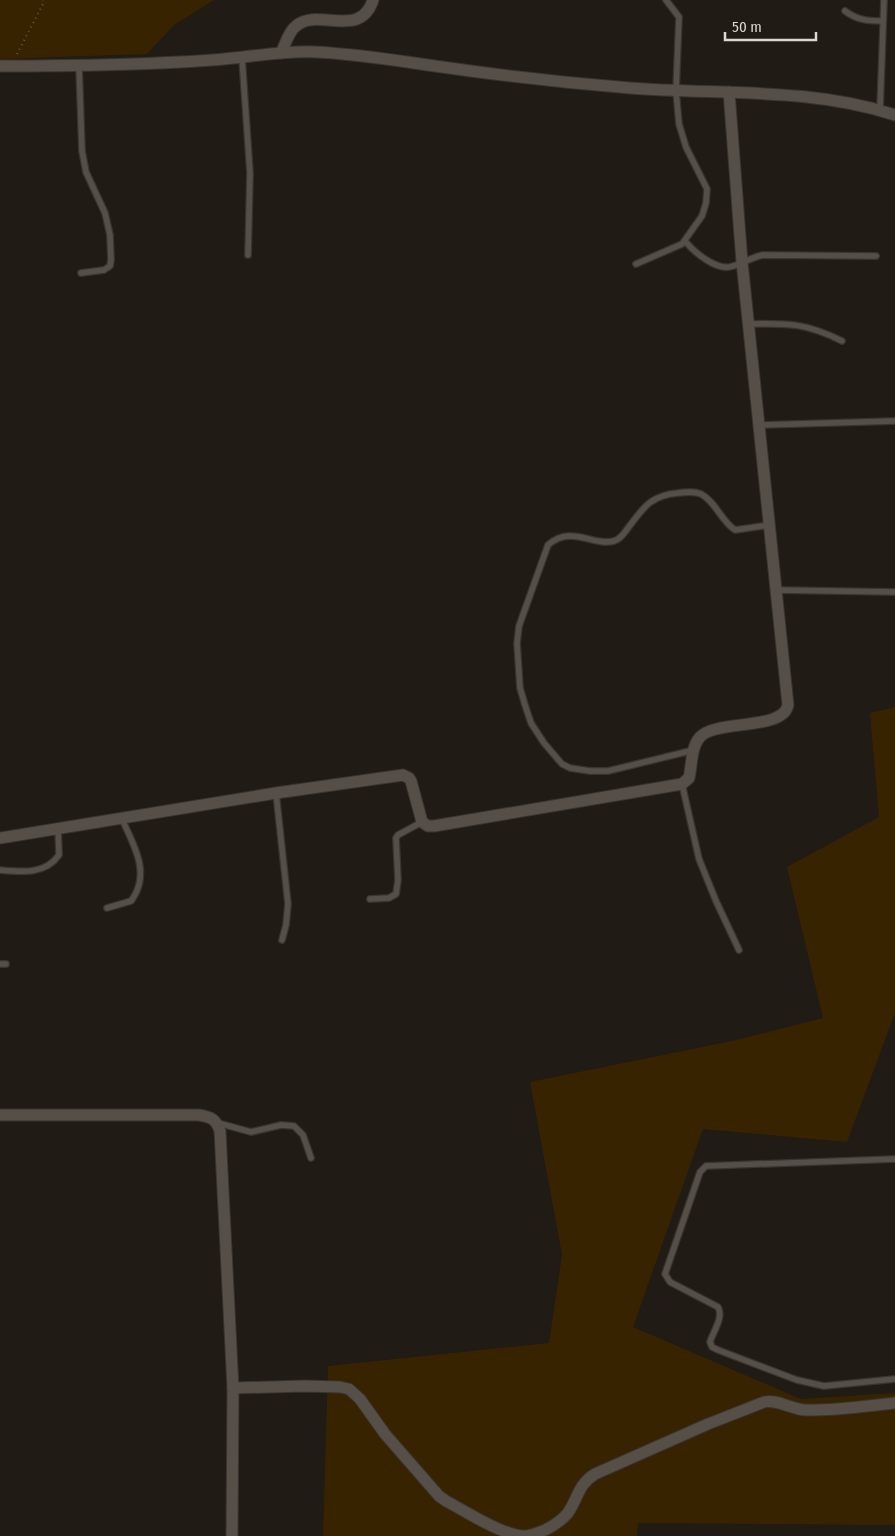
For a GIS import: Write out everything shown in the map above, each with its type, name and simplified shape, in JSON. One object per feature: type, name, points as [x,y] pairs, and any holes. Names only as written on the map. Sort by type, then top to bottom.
[{"type":"street","points":[[281,53],[292,29],[297,24],[312,20],[342,22],[358,19],[367,12],[374,0]]},
{"type":"street","points":[[5,66],[80,66],[208,61],[281,53],[314,52],[352,55],[526,79],[632,89],[729,92],[824,98],[895,115]]},
{"type":"street","points":[[0,838],[276,793],[403,775],[411,781],[422,822],[428,826],[434,826],[682,784],[689,778],[694,750],[701,736],[709,732],[777,719],[786,712],[788,706],[742,262],[729,92]]},
{"type":"street","points":[[0,1115],[199,1115],[210,1117],[218,1123],[220,1131],[232,1388],[232,1536]]},
{"type":"street","points":[[232,1388],[305,1386],[349,1389],[360,1399],[385,1434],[439,1496],[499,1528],[521,1536],[540,1532],[558,1522],[568,1513],[583,1483],[595,1474],[708,1424],[764,1402],[772,1402],[803,1410],[825,1410],[895,1403]]},
{"type":"lane","points":[[636,264],[685,241],[702,216],[706,203],[707,188],[680,131],[676,91],[680,17],[666,0]]},
{"type":"lane","points":[[880,110],[884,0]]},
{"type":"lane","points":[[845,11],[854,18],[883,21]]},
{"type":"lane","points":[[242,58],[250,173],[248,255]]},
{"type":"lane","points":[[80,66],[82,151],[86,172],[105,213],[110,235],[112,260],[108,269],[81,273]]},
{"type":"lane","points":[[685,241],[700,255],[722,266],[730,267],[764,255],[876,256]]},
{"type":"lane","points":[[749,324],[795,324],[819,330],[842,341]]},
{"type":"lane","points":[[760,426],[895,421]]},
{"type":"lane","points":[[694,750],[608,771],[579,770],[562,764],[554,757],[531,723],[525,705],[520,688],[517,653],[519,626],[548,545],[557,539],[578,536],[608,542],[614,541],[621,536],[643,508],[652,500],[662,495],[685,492],[702,494],[725,522],[735,530],[769,525]]},
{"type":"lane","points":[[775,590],[895,592]]},
{"type":"lane","points":[[682,784],[699,859],[739,950]]},
{"type":"lane","points":[[276,793],[288,904],[282,940]]},
{"type":"lane","points":[[107,908],[130,900],[136,892],[141,872],[139,858],[121,818]]},
{"type":"lane","points":[[370,899],[389,898],[396,894],[398,880],[396,838],[398,835],[422,822]]},
{"type":"lane","points":[[0,870],[27,873],[36,871],[53,861],[59,855],[58,828]]},
{"type":"lane","points":[[218,1123],[251,1132],[281,1125],[294,1126],[303,1135],[311,1158]]},
{"type":"lane","points":[[895,1159],[706,1166],[700,1172],[665,1274],[670,1282],[718,1307],[720,1316],[710,1342],[712,1347],[718,1350],[797,1380],[824,1386],[895,1379]]},
{"type":"path","points":[[5,66],[43,4],[43,0]]},
{"type":"shaded area","points":[[0,0],[214,0],[174,25],[147,54],[0,59]]},
{"type":"shaded area","points":[[895,707],[895,1013],[847,1142],[703,1129],[633,1327],[801,1399],[895,1393],[895,1525],[638,1523],[637,1536],[323,1536],[328,1366],[549,1343],[562,1255],[530,1082],[732,1041],[823,1018],[787,867],[879,817],[870,713]]}]
